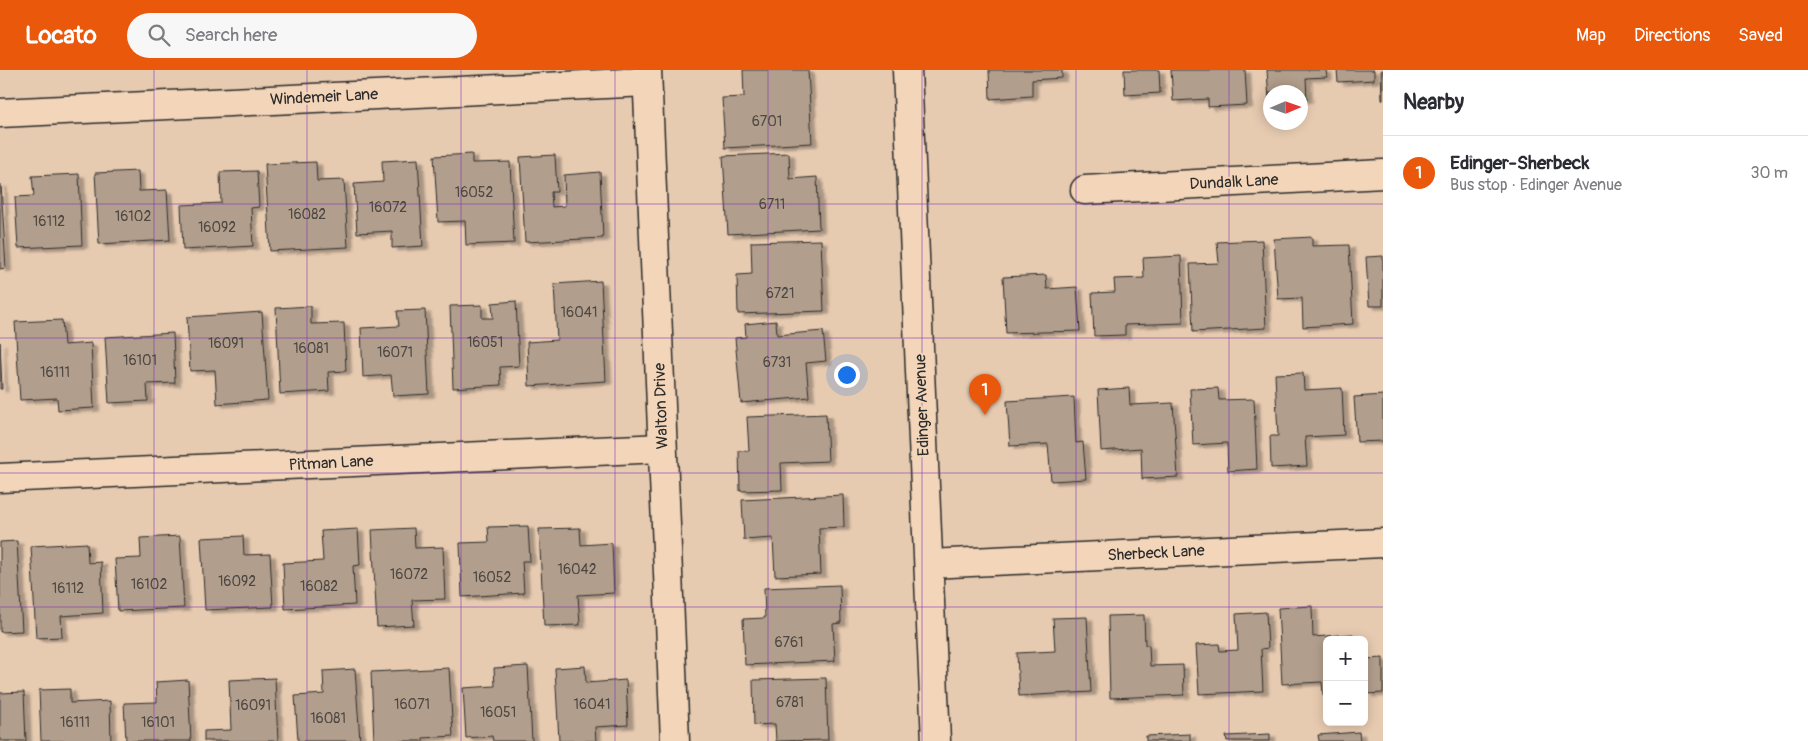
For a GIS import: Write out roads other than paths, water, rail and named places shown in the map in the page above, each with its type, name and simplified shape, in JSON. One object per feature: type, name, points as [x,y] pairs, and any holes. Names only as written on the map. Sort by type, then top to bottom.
[{"type":"street","name":"Edinger Avenue","points":[[907,70],[936,741]]},
{"type":"street","name":"Windemeir Lane","points":[[0,113],[647,76]]},
{"type":"street","name":"Walton Drive","points":[[647,76],[675,741]]},
{"type":"street","name":"Dundalk Lane","points":[[1085,190],[1383,174]]},
{"type":"street","name":"Pitman Lane","points":[[0,478],[662,448]]},
{"type":"street","name":"Sherbeck Lane","points":[[929,564],[1383,543]]},
{"type":"place","name":"Edinger-Sherbeck","points":[[985,415]]}]
